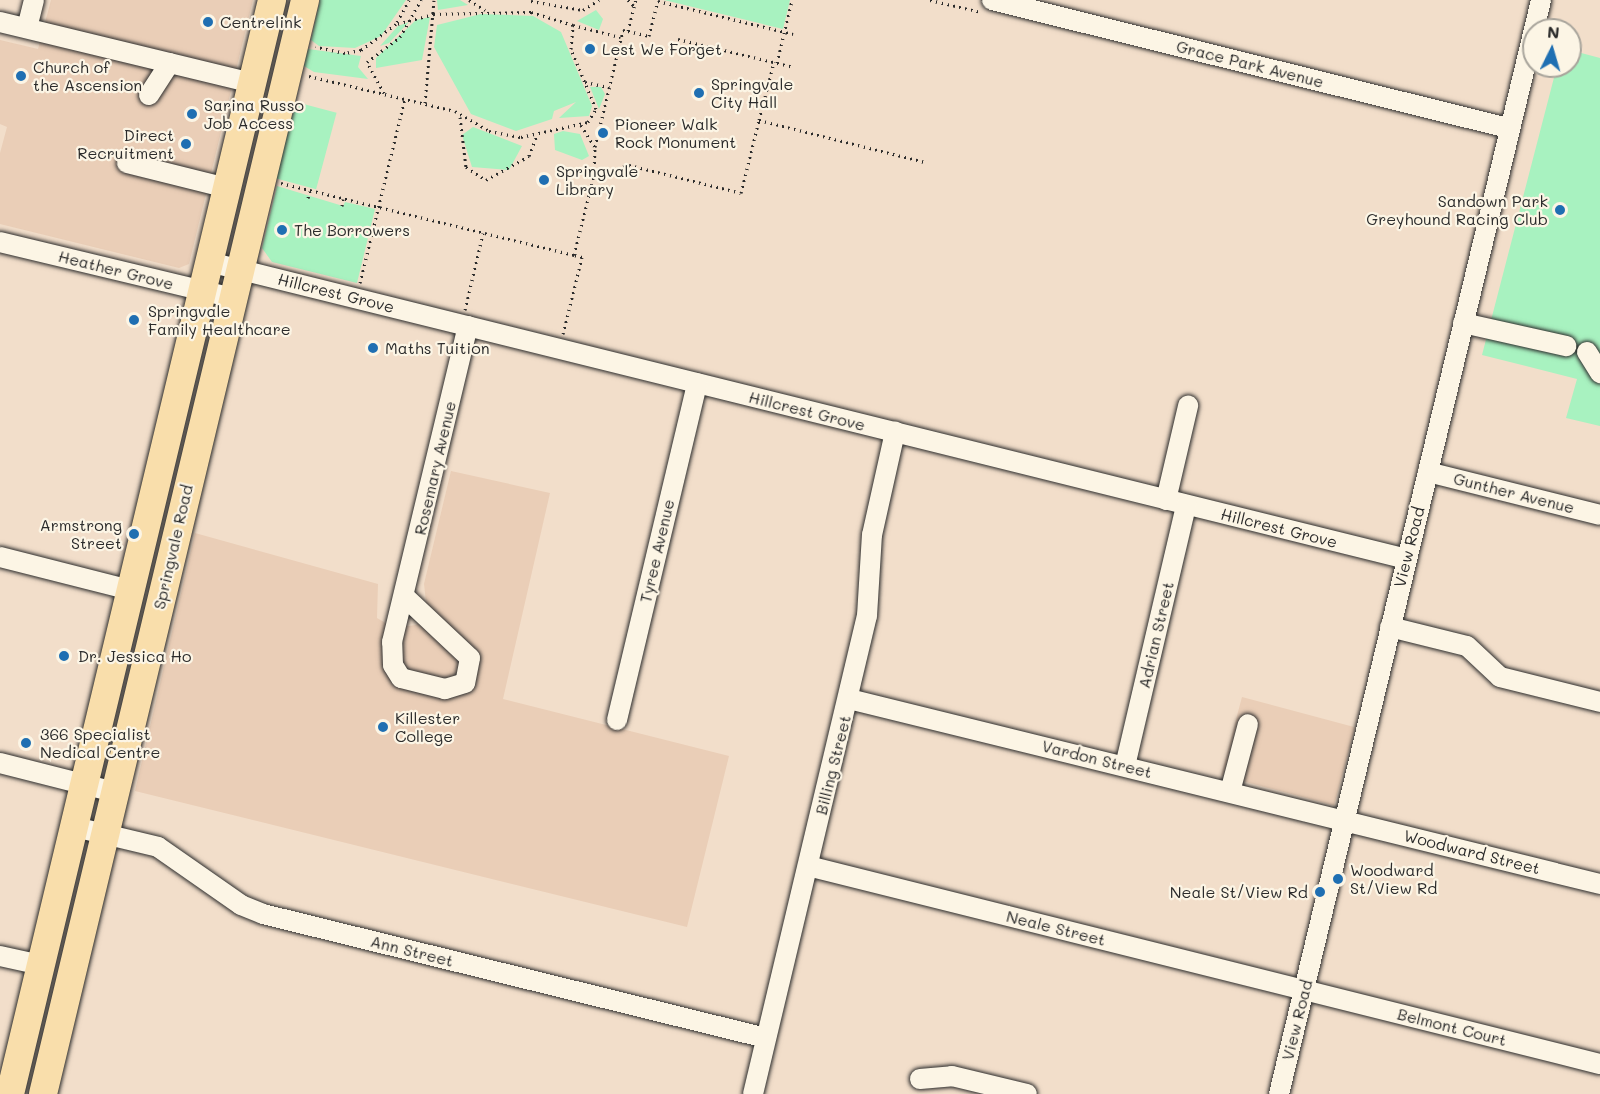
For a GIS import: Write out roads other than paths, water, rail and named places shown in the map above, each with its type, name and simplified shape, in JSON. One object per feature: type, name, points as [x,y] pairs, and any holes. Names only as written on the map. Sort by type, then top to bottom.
[{"type":"highway","name":"Springvale Road","points":[[10,1094],[272,0]]},
{"type":"highway","name":"Springvale Road","points":[[43,1094],[305,0]]},
{"type":"street","points":[[27,28],[34,0]]},
{"type":"street","name":"Grace Park Avenue","points":[[992,0],[1508,128]]},
{"type":"street","name":"View Road","points":[[1279,1094],[1508,128],[1541,0]]},
{"type":"street","points":[[0,22],[252,83]]},
{"type":"street","points":[[149,95],[170,63]]},
{"type":"street","points":[[127,163],[227,188]]},
{"type":"street","name":"Heather Grove","points":[[0,242],[233,298]]},
{"type":"street","name":"Hillcrest Grove","points":[[209,262],[466,319],[697,383],[1406,559]]},
{"type":"street","name":"Rosemary Avenue","points":[[404,603],[470,658],[465,683],[445,689],[401,678],[393,665],[392,642],[404,603],[466,319]]},
{"type":"street","points":[[1463,323],[1566,346]]},
{"type":"street","points":[[1587,352],[1600,373]]},
{"type":"street","name":"Tyree Avenue","points":[[617,720],[697,383]]},
{"type":"street","points":[[1166,500],[1188,406]]},
{"type":"street","name":"Billing Street","points":[[753,1094],[849,699],[871,594],[872,536],[895,432]]},
{"type":"street","name":"Gunther Avenue","points":[[1428,472],[1600,515]]},
{"type":"street","name":"Adrian Street","points":[[1125,766],[1186,505]]},
{"type":"street","points":[[0,557],[130,590]]},
{"type":"street","points":[[1390,627],[1467,646],[1500,677],[1600,702]]},
{"type":"street","name":"Vardon Street","points":[[849,699],[1345,820]]},
{"type":"street","points":[[1230,792],[1248,724]]},
{"type":"street","points":[[0,763],[116,792]]},
{"type":"street","name":"Woodward Street","points":[[1345,820],[1600,884]]},
{"type":"street","name":"Ann Street","points":[[75,827],[158,847],[241,905],[263,914],[766,1038]]},
{"type":"street","name":"Neale Street","points":[[808,866],[1303,991]]},
{"type":"street","points":[[0,956],[41,965]]},
{"type":"street","name":"Belmont Court","points":[[1303,991],[1600,1064]]},
{"type":"street","points":[[920,1080],[952,1076],[1027,1094]]},
{"type":"place","name":"Centrelink","points":[[208,22]]},
{"type":"place","name":"Lest We Forget","points":[[590,49]]},
{"type":"place","name":"Church of the Ascension","points":[[21,76]]},
{"type":"place","name":"Springvale City Hall","points":[[699,93]]},
{"type":"place","name":"Sarina Russo Job Access","points":[[192,114]]},
{"type":"place","name":"Pioneer Walk Rock Monument","points":[[603,133]]},
{"type":"place","name":"Direct Recruitment","points":[[186,144]]},
{"type":"place","name":"Springvale Library","points":[[544,180]]},
{"type":"place","name":"Sandown Park Greyhound Racing Club","points":[[1560,210]]},
{"type":"place","name":"The Borrowers","points":[[282,230]]},
{"type":"place","name":"Springvale Family Healthcare","points":[[134,320]]},
{"type":"place","name":"Maths Tuition","points":[[373,348]]},
{"type":"place","name":"Armstrong Street","points":[[134,534]]},
{"type":"place","name":"Dr. Jessica Ho","points":[[64,656]]},
{"type":"place","name":"Killester College","points":[[383,727]]},
{"type":"place","name":"366 Specialist Nedical Centre","points":[[26,743]]},
{"type":"place","name":"Woodward St/View Rd","points":[[1338,879]]},
{"type":"place","name":"Neale St/View Rd","points":[[1320,892]]}]
